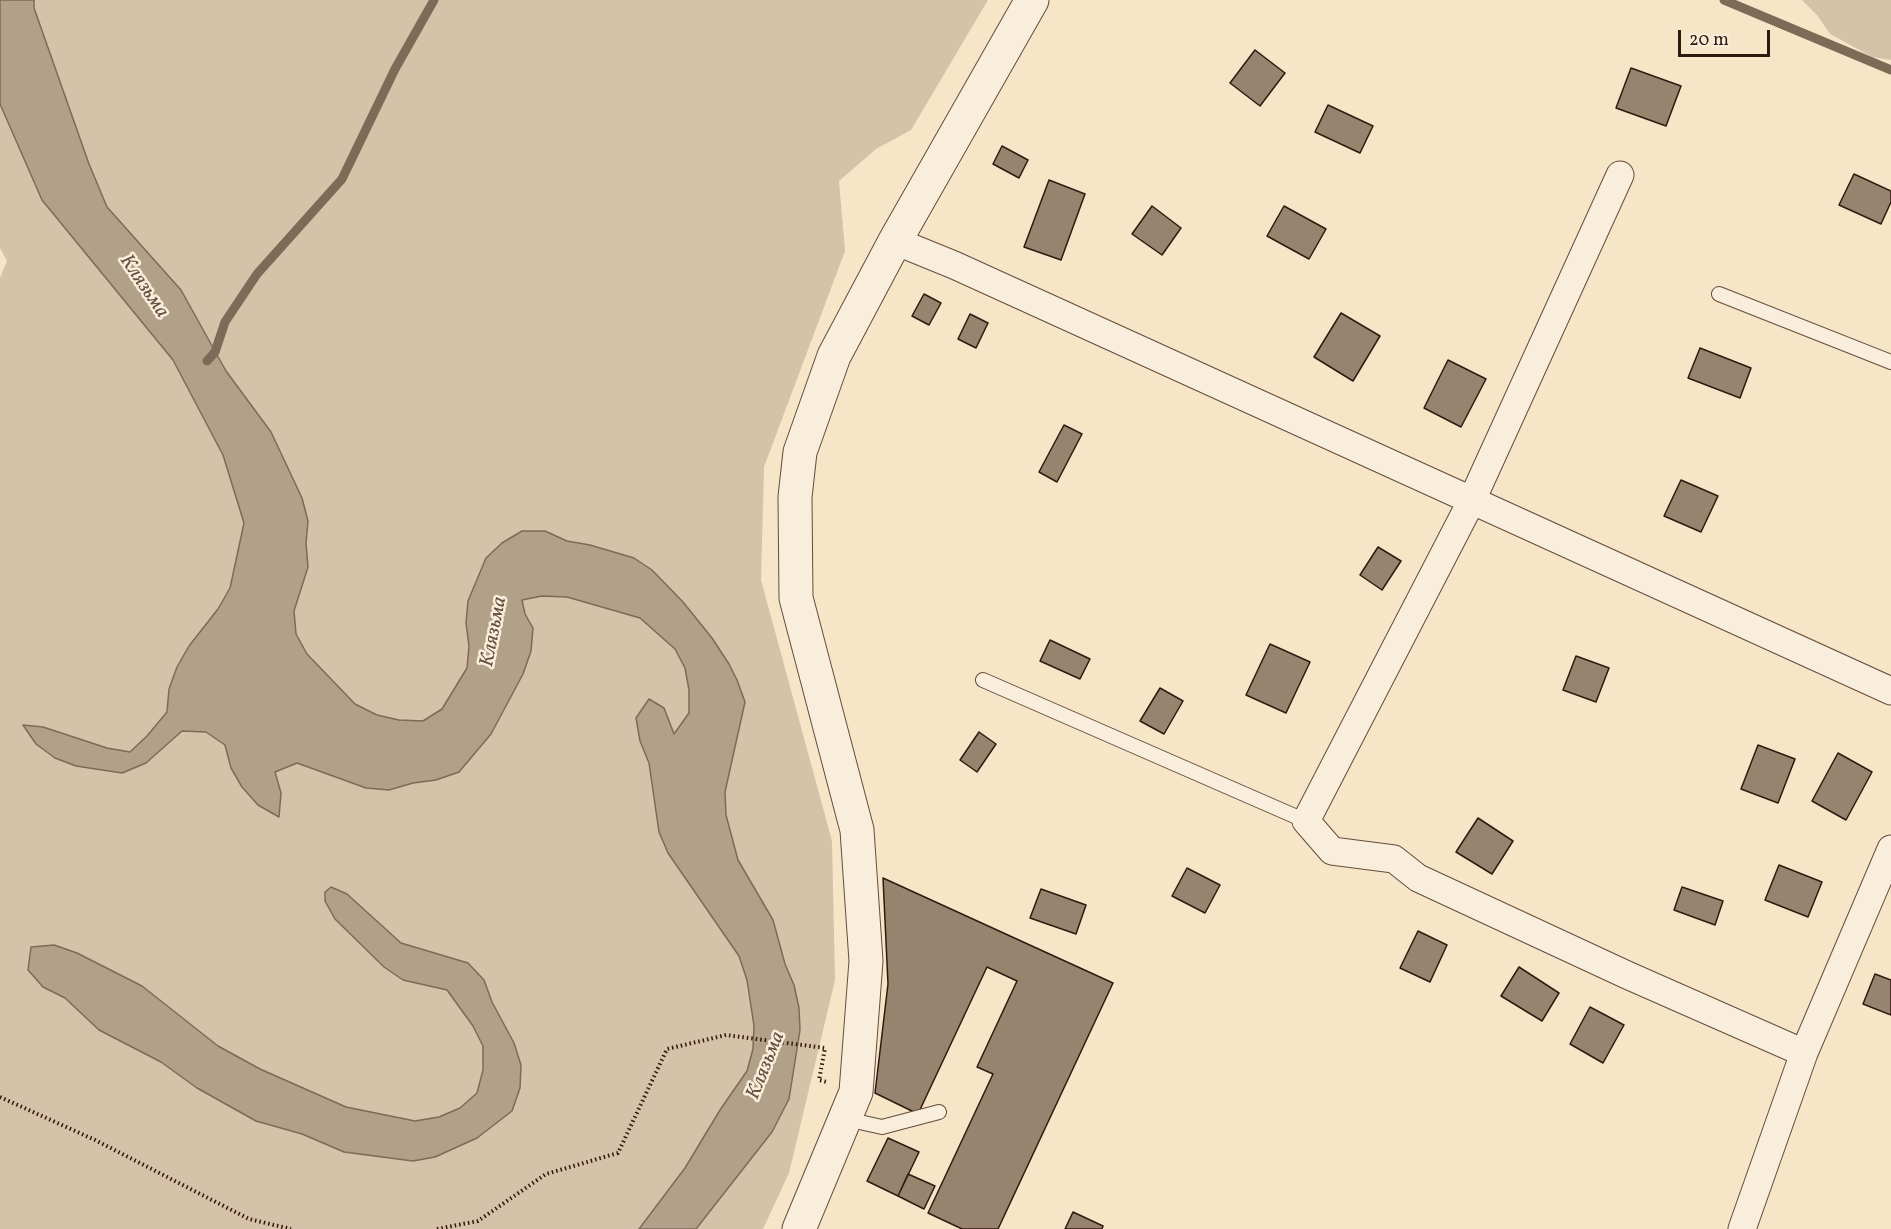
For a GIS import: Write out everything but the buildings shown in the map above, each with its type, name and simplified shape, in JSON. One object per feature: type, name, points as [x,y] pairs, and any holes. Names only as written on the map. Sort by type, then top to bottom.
[{"type":"street","points":[[799,1229],[843,1118],[856,1092],[866,961],[857,830],[796,598],[795,497],[800,452],[834,356],[895,241],[1032,0]]},
{"type":"street","points":[[1620,175],[1472,500],[1306,821],[1332,851],[1394,859],[1418,878],[1627,975],[1804,1053]]},
{"type":"street","points":[[895,241],[954,265],[1891,691]]},
{"type":"street","points":[[1742,1229],[1804,1053],[1891,849]]},
{"type":"lane","points":[[1719,294],[1891,362]]},
{"type":"lane","points":[[983,680],[1306,821]]},
{"type":"lane","points":[[843,1118],[882,1127],[939,1112]]},
{"type":"path","points":[[436,1229],[478,1221],[546,1174],[618,1153],[667,1049],[726,1035],[810,1045]]},
{"type":"path","points":[[0,1096],[95,1140],[249,1219],[291,1229]]},
{"type":"shaded area","points":[[34,0],[988,0],[911,130],[876,149],[839,181],[845,251],[764,467],[761,580],[832,841],[835,980],[789,1173],[763,1229],[696,1229],[772,1132],[789,1099],[800,1030],[799,1008],[794,985],[738,859],[726,815],[725,792],[745,702],[729,664],[712,638],[683,602],[652,570],[634,558],[567,541],[545,531],[502,543],[486,558],[477,579],[466,623],[469,646],[467,668],[442,709],[423,721],[399,720],[377,715],[355,704],[307,654],[296,634],[294,611],[308,567],[306,543],[308,521],[271,432],[226,371],[181,290],[107,207],[89,164],[34,8]]},
{"type":"shaded area","points":[[1802,0],[1891,0],[1891,60],[1872,57],[1830,34],[1817,15]]},
{"type":"shaded area","points":[[0,104],[42,200],[173,360],[223,455],[244,523],[230,588],[169,689],[167,712],[147,736],[130,752],[107,748],[39,727],[24,725],[36,744],[76,766],[163,746],[182,731],[206,732],[225,745],[231,768],[281,793],[275,772],[297,763],[366,788],[389,790],[413,783],[436,780],[459,772],[491,734],[523,674],[533,628],[525,614],[522,600],[542,596],[567,597],[640,618],[675,649],[685,668],[689,690],[689,713],[674,734],[664,708],[636,718],[640,741],[649,763],[659,832],[668,853],[739,956],[747,980],[754,1026],[753,1049],[747,1071],[685,1168],[639,1229],[0,1229],[0,278],[7,261],[0,248]],"holes":[[[347,894],[401,943],[468,963],[484,980],[492,1002],[514,1043],[521,1065],[520,1088],[512,1111],[477,1138],[344,1152],[197,1088],[161,1062],[99,1030],[65,998],[142,986],[218,1046],[260,1069],[346,1107],[415,1121],[439,1117],[460,1108],[478,1093],[483,1070],[483,1046],[473,1026],[447,990],[403,980],[384,967]]]},
{"type":"water","name":"Клязьма","points":[[0,0],[34,0],[34,8],[89,164],[107,207],[181,290],[226,371],[271,432],[302,498],[308,521],[306,543],[308,567],[294,611],[296,634],[307,654],[355,704],[377,715],[399,720],[423,721],[442,709],[467,668],[468,601],[486,558],[502,543],[522,531],[545,531],[567,541],[634,558],[652,570],[683,602],[712,638],[729,664],[745,702],[725,792],[726,815],[738,860],[773,920],[785,964],[794,985],[799,1008],[800,1030],[789,1099],[772,1132],[696,1229],[639,1229],[685,1168],[747,1071],[753,1049],[754,1026],[747,980],[739,956],[668,853],[659,832],[649,763],[640,741],[636,718],[649,699],[664,708],[674,734],[689,713],[689,690],[685,668],[675,649],[640,618],[567,597],[542,596],[522,600],[525,614],[533,628],[531,651],[523,674],[491,734],[459,772],[436,780],[413,783],[389,790],[366,788],[297,763],[275,772],[281,793],[279,817],[258,805],[242,787],[231,768],[225,745],[206,732],[182,731],[146,763],[122,773],[76,766],[55,758],[36,744],[23,725],[43,727],[107,748],[130,752],[167,712],[169,689],[177,667],[230,588],[244,523],[223,455],[173,360],[42,200],[0,104]]},
{"type":"water","points":[[331,887],[347,894],[401,943],[468,963],[484,980],[492,1002],[514,1043],[521,1065],[520,1088],[512,1111],[477,1138],[435,1157],[413,1161],[344,1152],[302,1134],[256,1121],[197,1088],[161,1062],[99,1030],[65,998],[43,987],[28,970],[31,947],[54,945],[77,953],[142,986],[218,1046],[260,1069],[346,1107],[415,1121],[439,1117],[460,1108],[477,1093],[483,1070],[483,1046],[473,1026],[447,990],[403,980],[384,967],[335,919],[325,901],[325,892]]},
{"type":"waterway","points":[[207,361],[215,352],[225,322],[257,274],[342,179],[395,69],[434,0]]},
{"type":"waterway","points":[[1724,0],[1891,70]]}]
